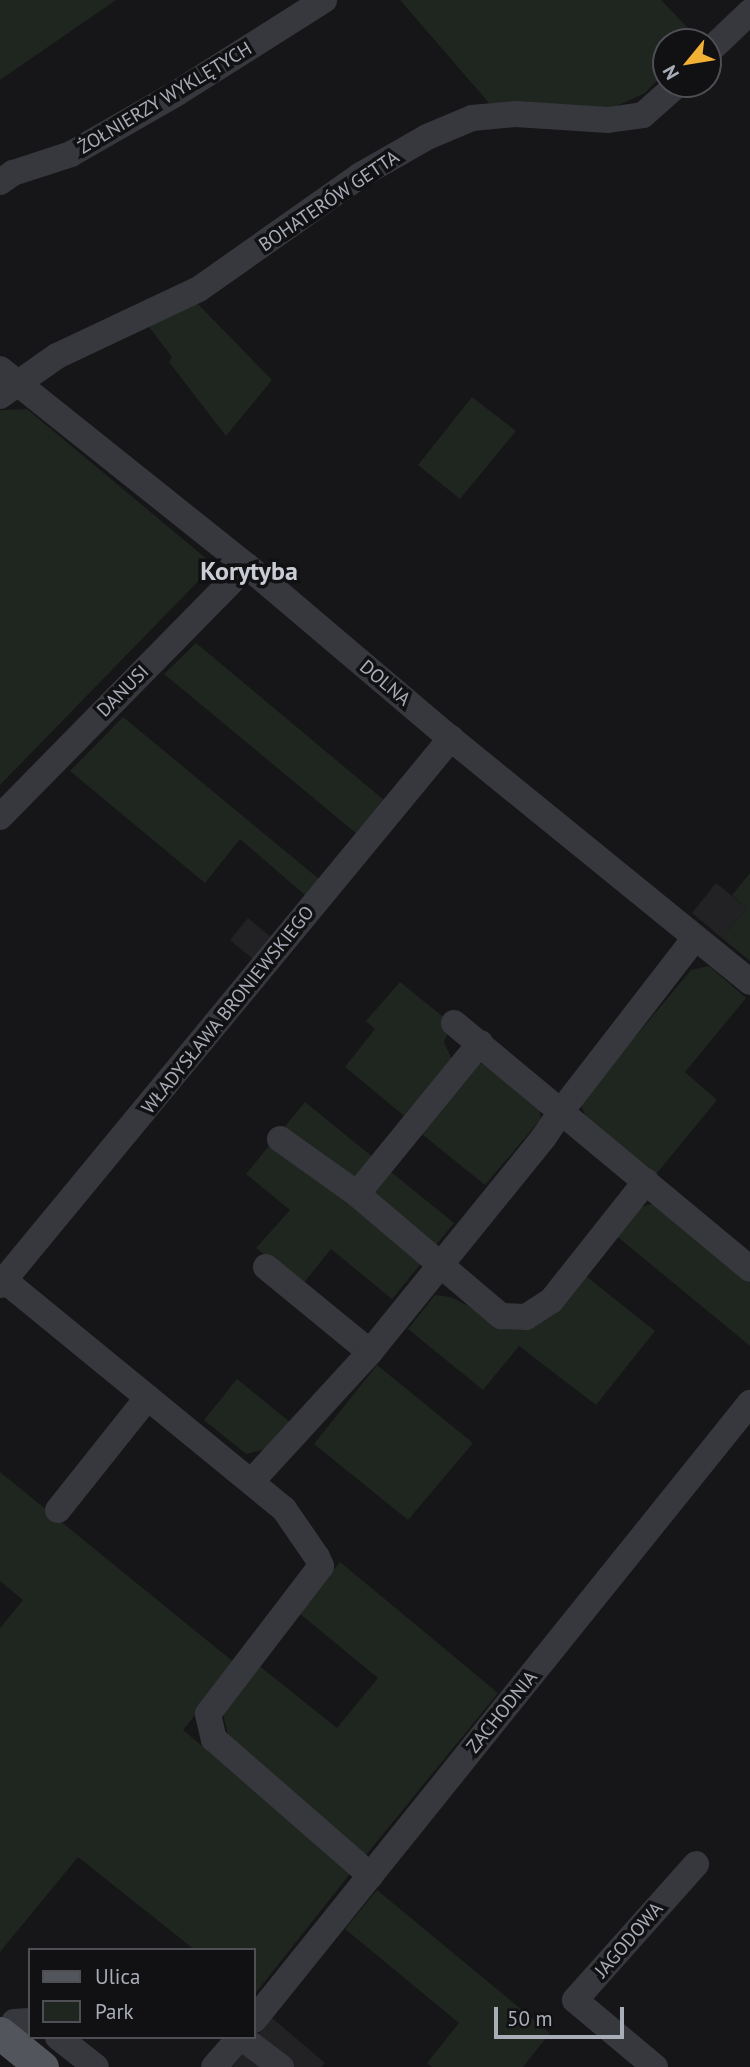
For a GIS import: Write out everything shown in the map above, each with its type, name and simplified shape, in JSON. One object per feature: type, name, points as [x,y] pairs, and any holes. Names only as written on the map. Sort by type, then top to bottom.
[{"type":"main road","points":[[18,2027],[42,2067]]},
{"type":"main road","points":[[33,2039],[68,2067]]},
{"type":"street","name":"ŻOŁNIERZY WYKLĘTYCH","points":[[0,182],[13,173],[71,154],[177,93],[324,0]]},
{"type":"street","points":[[722,39],[750,12]]},
{"type":"street","name":"BOHATERÓW GETTA","points":[[6,383],[199,289],[359,176],[426,137],[472,118],[516,114],[608,120],[643,115],[662,98]]},
{"type":"street","name":"DOLNA","points":[[6,383],[247,566],[451,738],[750,982]]},
{"type":"street","name":"DANUSI","points":[[0,817],[247,566]]},
{"type":"street","name":"WŁADYSŁAWA BRONIEWSKIEGO","points":[[370,1876],[214,1739],[208,1714],[321,1566],[293,1519],[252,1481],[2,1283],[451,738]]},
{"type":"street","points":[[252,1481],[370,1352],[544,1137],[695,938]]},
{"type":"street","points":[[454,1023],[562,1110],[750,1269]]},
{"type":"street","points":[[357,1194],[480,1043]]},
{"type":"street","points":[[280,1139],[357,1194],[501,1316],[526,1317],[551,1301],[646,1181]]},
{"type":"street","points":[[266,1267],[370,1352]]},
{"type":"street","points":[[58,1510],[148,1397]]},
{"type":"street","name":"ZACHODNIA","points":[[256,2018],[750,1403]]},
{"type":"street","name":"JAGODOWA","points":[[655,2067],[575,2000],[695,1864]]},
{"type":"street","points":[[61,2039],[96,2067]]},
{"type":"street","points":[[214,2067],[239,2039]]},
{"type":"street","points":[[244,2039],[281,2067]]},
{"type":"shaded area","points":[[716,883],[747,908],[722,938],[692,913]]},
{"type":"shaded area","points":[[248,918],[271,937],[253,959],[230,940]]},
{"type":"shaded area","points":[[272,2018],[325,2063],[321,2067],[232,2067]]},
{"type":"green space","points":[[0,0],[116,0],[0,80]]},
{"type":"green space","points":[[400,0],[661,0],[688,28],[652,28],[652,86],[645,93],[610,109],[489,103]]},
{"type":"green space","points":[[195,301],[272,380],[226,436],[169,362],[172,357],[146,323]]},
{"type":"green space","points":[[472,397],[516,431],[460,499],[418,465]]},
{"type":"green space","points":[[27,409],[214,565],[0,785],[0,410]]},
{"type":"green space","points":[[196,643],[384,800],[357,834],[164,674]]},
{"type":"green space","points":[[123,717],[319,879],[306,896],[240,839],[205,883],[70,771]]},
{"type":"green space","points":[[750,873],[750,961],[722,938],[747,908],[732,895]]},
{"type":"green space","points":[[709,966],[746,998],[685,1072],[717,1100],[653,1178],[590,1126],[580,1103],[691,970]]},
{"type":"green space","points":[[400,982],[452,1024],[444,1042],[453,1062],[408,1119],[345,1067],[375,1029],[366,1021]]},
{"type":"green space","points":[[488,1063],[539,1106],[541,1119],[485,1185],[418,1131],[474,1064]]},
{"type":"green space","points":[[305,1102],[454,1223],[392,1299],[331,1249],[302,1285],[256,1248],[290,1210],[246,1174]]},
{"type":"green space","points":[[654,1203],[750,1283],[750,1346],[613,1233],[632,1210]]},
{"type":"green space","points":[[582,1273],[655,1331],[596,1405],[519,1346],[483,1390],[408,1329],[435,1295],[451,1297],[507,1326]]},
{"type":"green space","points":[[377,1365],[473,1443],[408,1520],[314,1444]]},
{"type":"green space","points":[[237,1379],[291,1423],[271,1448],[246,1454],[204,1420]]},
{"type":"green space","points":[[0,1472],[236,1664],[183,1730],[353,1870],[256,1992],[256,1948],[192,1948],[78,1857],[0,1952],[0,1628],[23,1600],[0,1581]]},
{"type":"green space","points":[[340,1562],[498,1693],[366,1855],[229,1739],[221,1706],[257,1664],[337,1728],[378,1678],[299,1613]]},
{"type":"green space","points":[[377,1890],[550,2033],[523,2067],[432,2067],[427,2063],[459,2023],[345,1929]]},
{"type":"district","name":"Korytyba","points":[[249,571]]}]
